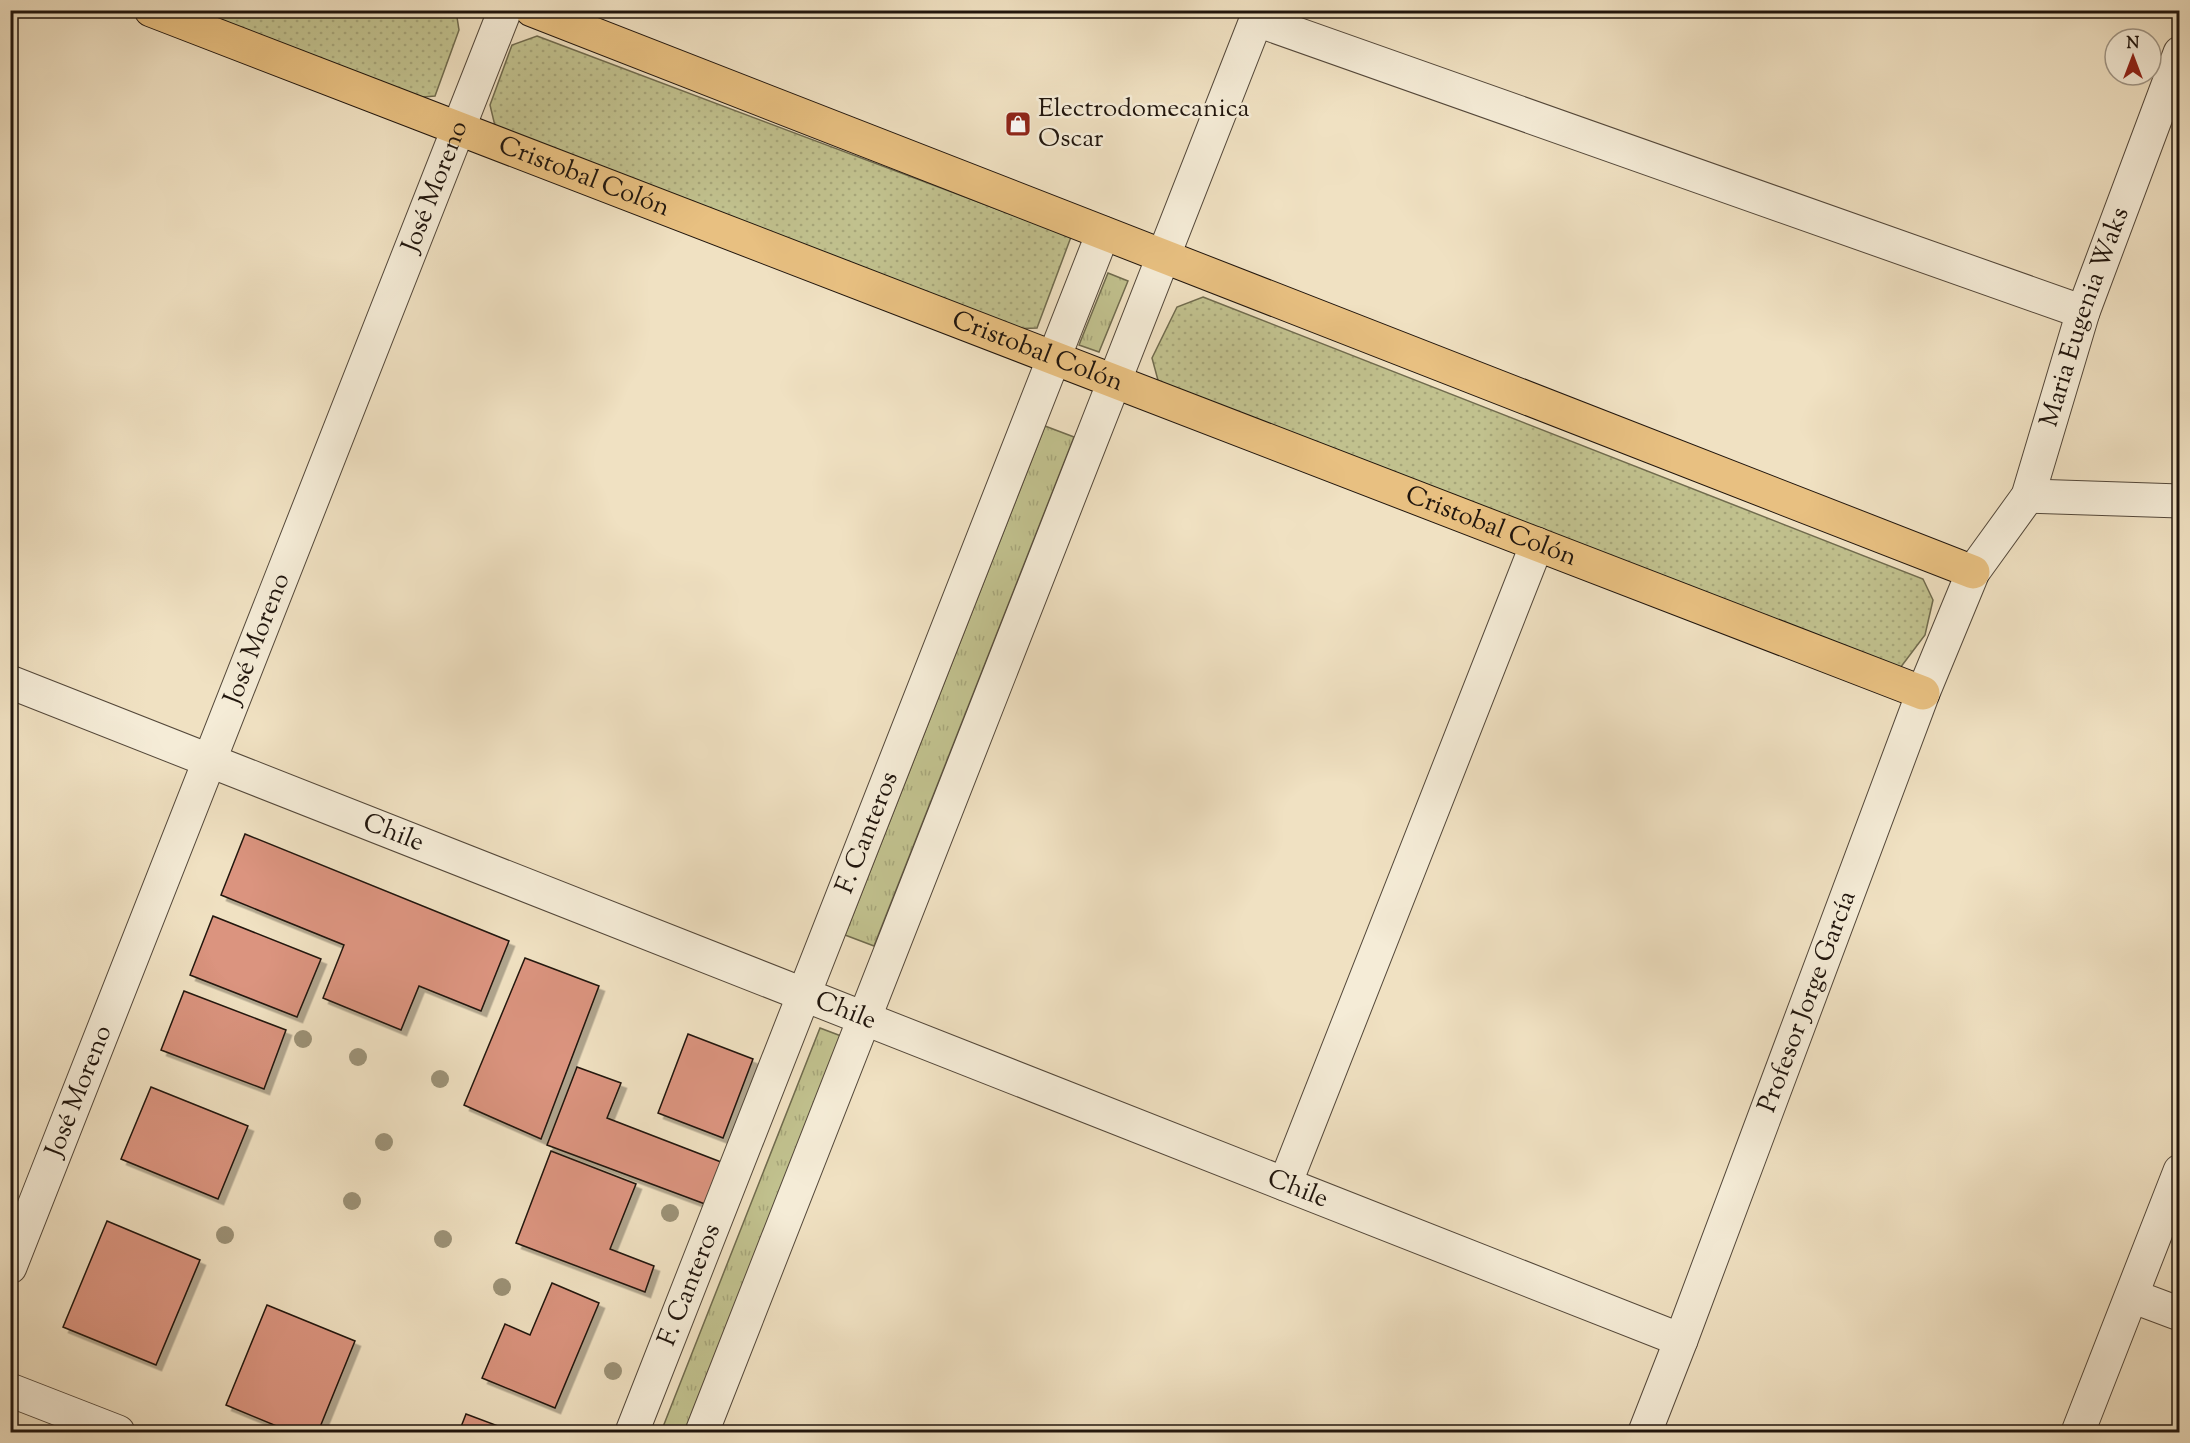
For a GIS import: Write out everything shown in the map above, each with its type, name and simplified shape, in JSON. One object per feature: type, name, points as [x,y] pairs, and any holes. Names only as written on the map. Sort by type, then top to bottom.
[{"type":"main road","name":"Cristobal Colón","points":[[151,10],[1923,693]]},
{"type":"main road","points":[[532,10],[1973,572]]},
{"type":"street","name":"José Moreno","points":[[10,1268],[505,10]]},
{"type":"street","points":[[702,1432],[1258,15],[2084,312]]},
{"type":"street","name":"Maria Eugenia Waks","points":[[1973,572],[2028,496],[2084,312],[2180,53]]},
{"type":"street","name":"F. Canteros","points":[[632,1432],[1103,233]]},
{"type":"street","points":[[2028,496],[2180,501]]},
{"type":"street","points":[[1285,1184],[1537,544]]},
{"type":"street","name":"Profesor Jorge García","points":[[1645,1432],[1682,1340],[1923,693],[1973,572]]},
{"type":"street","name":"Chile","points":[[10,682],[1682,1340]]},
{"type":"street","points":[[2078,1432],[2180,1171]]},
{"type":"street","points":[[2132,1296],[2180,1314]]},
{"type":"street","points":[[10,1390],[118,1432]]},
{"type":"green space","points":[[184,11],[456,11],[459,30],[435,96],[411,98]]},
{"type":"green space","points":[[537,36],[1071,237],[1037,328],[1008,329],[495,126],[490,105],[512,45]]},
{"type":"green space","points":[[1108,273],[1128,281],[1099,352],[1079,345]]},
{"type":"green space","points":[[1203,297],[1923,579],[1933,600],[1925,635],[1897,672],[1159,384],[1152,358],[1177,307]]},
{"type":"green space","points":[[1045,426],[1074,437],[874,946],[845,935]]},
{"type":"green space","points":[[820,1028],[849,1039],[694,1432],[661,1432]]},
{"type":"building","points":[[245,834],[509,941],[481,1011],[419,986],[401,1030],[323,998],[344,945],[221,895]]},
{"type":"building","points":[[213,916],[321,959],[297,1017],[190,975]]},
{"type":"building","points":[[525,958],[599,986],[541,1139],[464,1105]]},
{"type":"building","points":[[184,991],[286,1030],[264,1089],[161,1050]]},
{"type":"building","points":[[688,1034],[753,1059],[723,1138],[658,1113]]},
{"type":"building","points":[[577,1067],[621,1083],[607,1118],[721,1162],[705,1204],[547,1145]]},
{"type":"building","points":[[151,1087],[248,1126],[218,1199],[121,1159]]},
{"type":"building","points":[[551,1151],[636,1184],[610,1249],[654,1266],[645,1292],[516,1243]]},
{"type":"building","points":[[107,1221],[200,1260],[156,1365],[63,1327]]},
{"type":"building","points":[[552,1283],[599,1303],[555,1408],[482,1378],[505,1324],[530,1335]]},
{"type":"building","points":[[267,1305],[355,1341],[318,1432],[291,1432],[226,1405]]},
{"type":"building","points":[[466,1414],[514,1432],[459,1432]]},
{"type":"place","name":"Electrodomecanica Oscar","points":[[1018,124]]}]
